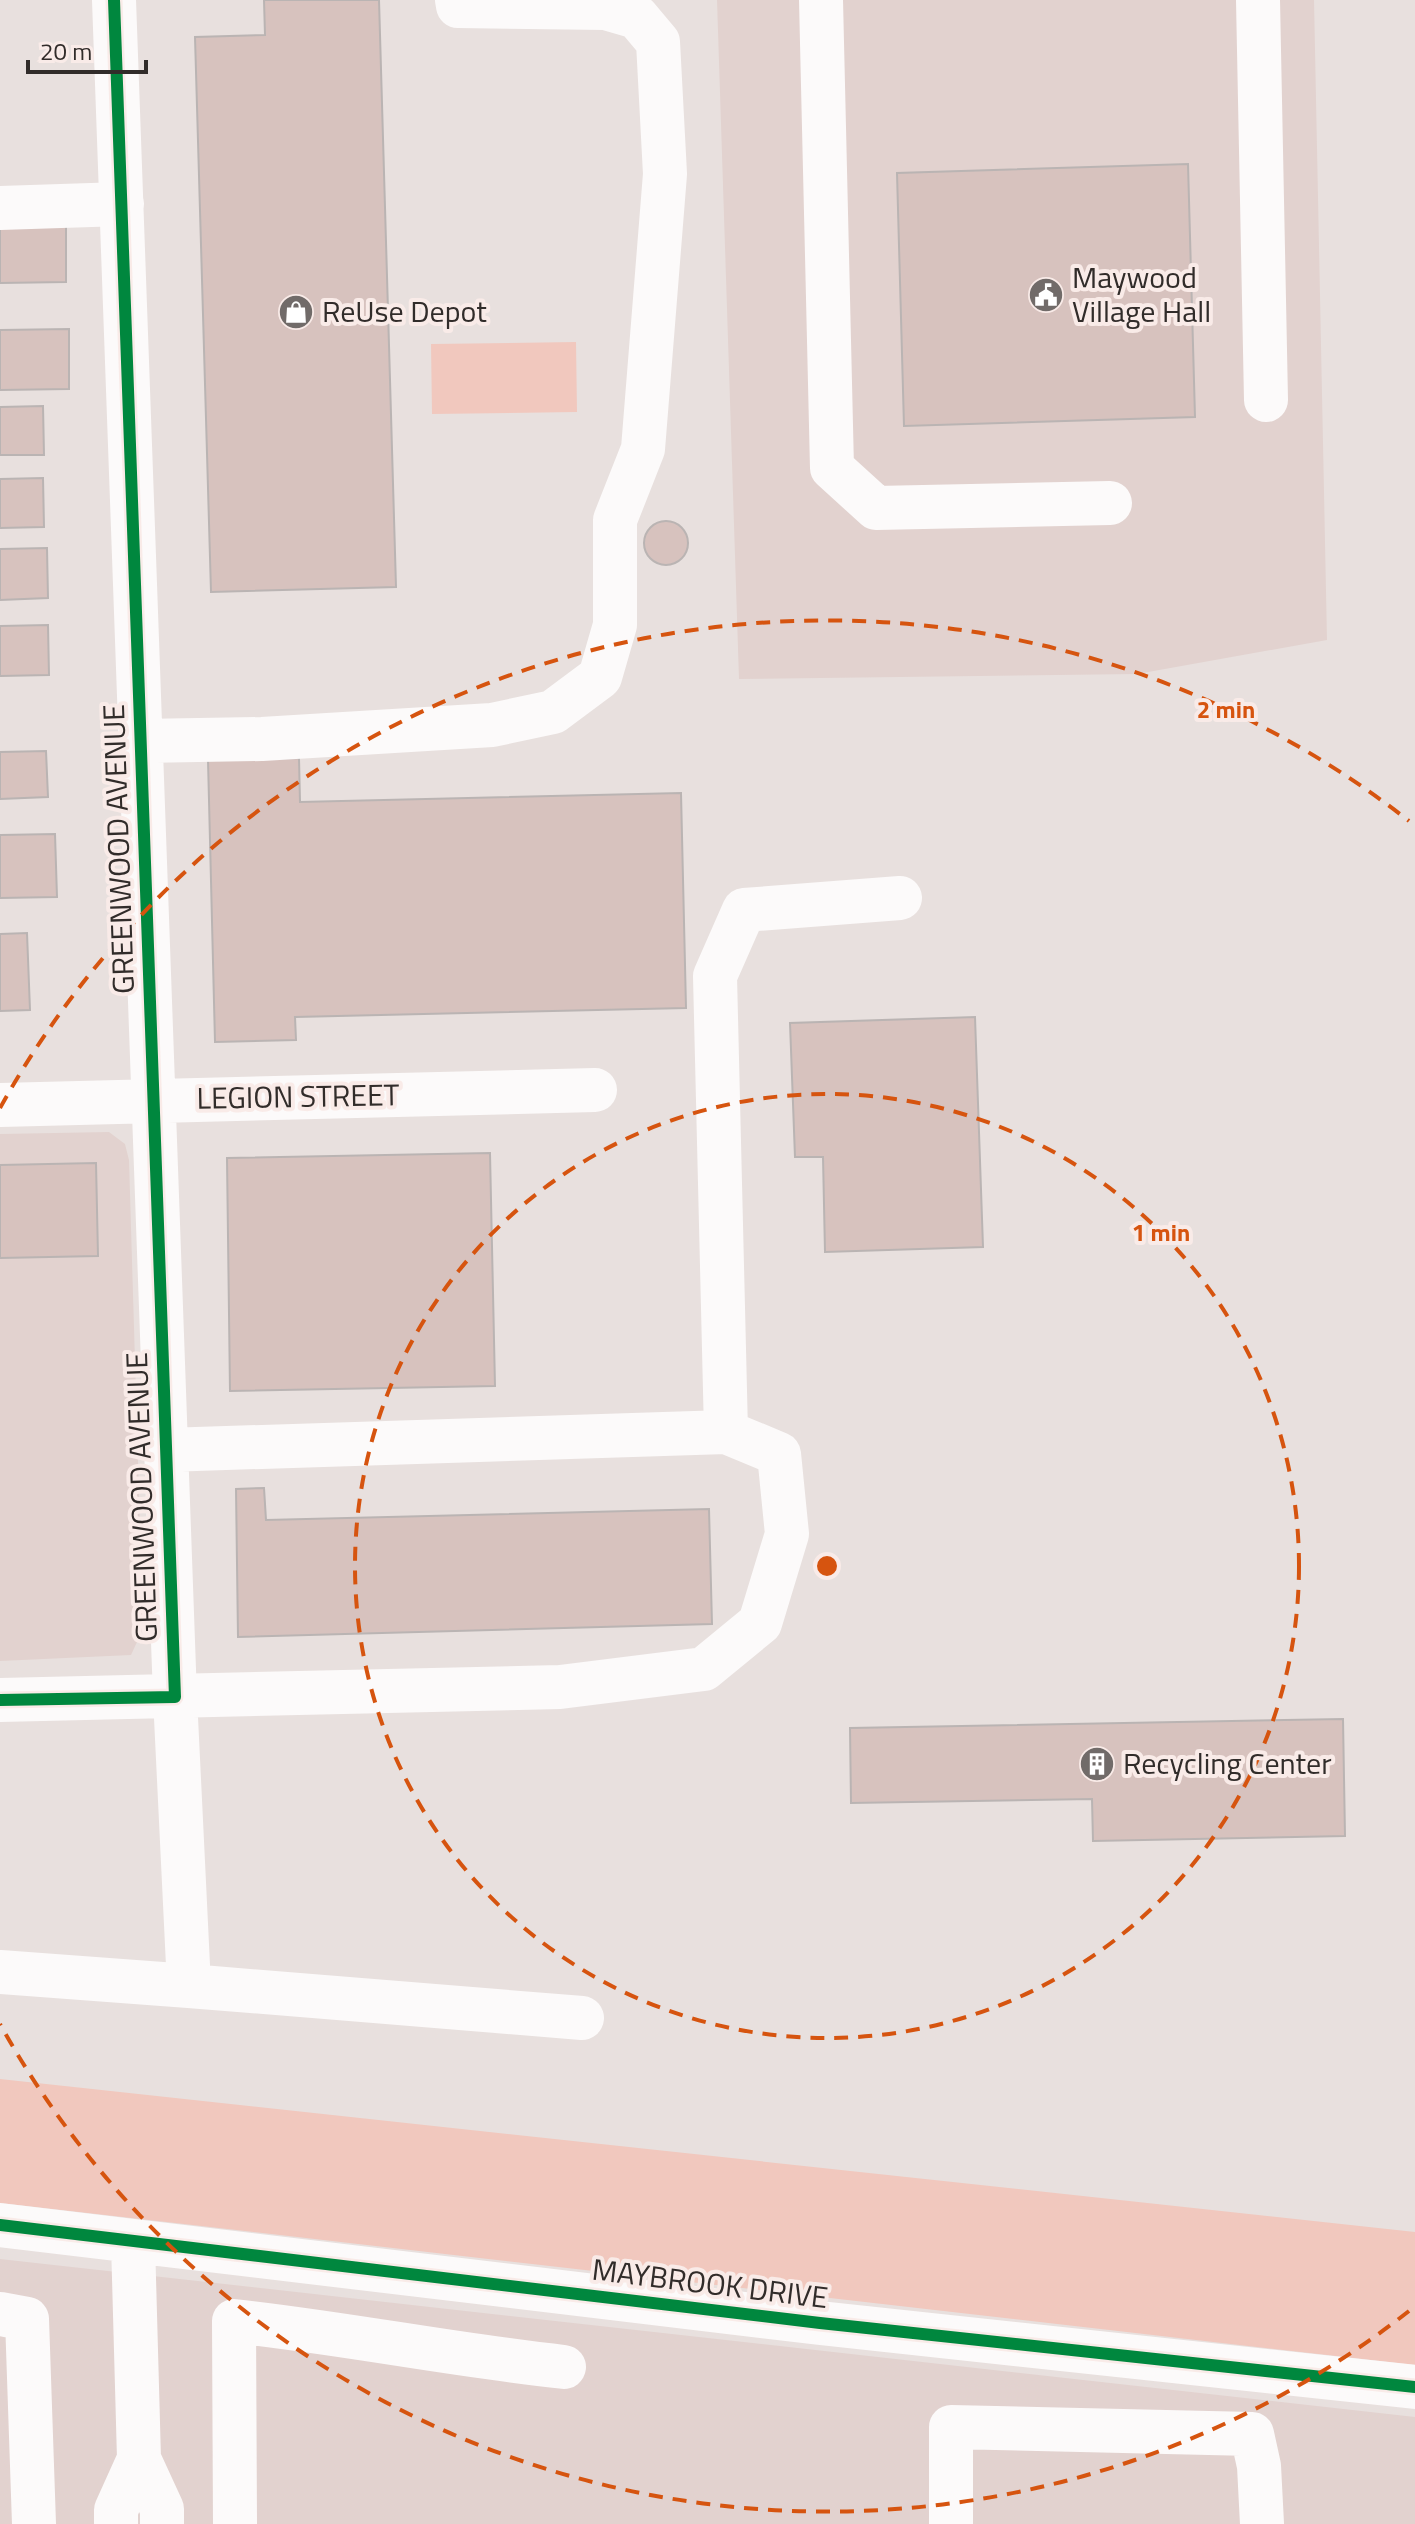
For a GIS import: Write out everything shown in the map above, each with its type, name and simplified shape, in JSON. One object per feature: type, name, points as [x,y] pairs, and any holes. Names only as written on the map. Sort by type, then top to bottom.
[{"type":"street","name":"GREENWOOD AVENUE","points":[[114,0],[175,1697],[189,1986]]},
{"type":"street","points":[[141,741],[262,739],[492,725],[553,712],[600,677],[615,625],[615,520],[643,449],[665,174],[658,42],[637,17],[606,8],[458,6],[457,0]]},
{"type":"street","points":[[821,0],[832,468],[876,508],[1110,503]]},
{"type":"street","points":[[1258,0],[1266,400]]},
{"type":"street","points":[[0,208],[122,204]]},
{"type":"street","points":[[726,1432],[715,976],[744,910],[900,898]]},
{"type":"street","name":"LEGION STREET","points":[[0,1105],[595,1090]]},
{"type":"street","points":[[0,1700],[560,1687],[704,1669],[760,1623],[787,1534],[779,1454],[726,1432],[166,1450]]},
{"type":"street","points":[[0,1972],[582,2018]]},
{"type":"street","name":"MAYBROOK DRIVE","points":[[0,2225],[820,2323],[1415,2387]]},
{"type":"street","points":[[133,2242],[139,2459],[162,2509],[162,2524]]},
{"type":"street","points":[[0,2314],[27,2319],[34,2524]]},
{"type":"street","points":[[235,2524],[234,2321],[346,2333],[455,2355],[564,2367]]},
{"type":"street","points":[[951,2524],[951,2427],[1252,2434],[1259,2466],[1262,2524]]},
{"type":"street","points":[[116,2524],[116,2510],[139,2459]]},
{"type":"shaded area","points":[[717,0],[1314,0],[1327,640],[1137,674],[739,679]]},
{"type":"shaded area","points":[[576,342],[577,412],[432,414],[431,344]]},
{"type":"shaded area","points":[[109,1132],[125,1144],[129,1160],[143,1629],[131,1655],[0,1661],[0,1134]]},
{"type":"shaded area","points":[[0,2079],[1415,2232],[1415,2365],[0,2203]]},
{"type":"shaded area","points":[[0,2259],[1415,2417],[1415,2524],[0,2524]]},
{"type":"building","name":"ReUse Depot","points":[[264,0],[379,0],[396,587],[211,592],[195,37],[265,35]]},
{"type":"building","name":"Maywood Village Hall","points":[[1188,164],[1195,417],[904,426],[897,173]]},
{"type":"building","points":[[66,224],[66,282],[0,283],[0,225]]},
{"type":"building","points":[[69,329],[69,389],[0,390],[0,330]]},
{"type":"building","points":[[43,406],[44,455],[0,455],[0,407]]},
{"type":"building","points":[[43,478],[44,527],[0,528],[0,479]]},
{"type":"building","points":[[666,521],[681,528],[688,543],[681,558],[666,565],[651,558],[644,543],[651,528]]},
{"type":"building","points":[[47,548],[48,598],[0,600],[0,549]]},
{"type":"building","points":[[48,625],[49,675],[0,676],[0,626]]},
{"type":"building","points":[[46,751],[48,797],[0,799],[0,752]]},
{"type":"building","points":[[299,758],[300,802],[681,793],[686,1008],[295,1017],[296,1040],[215,1042],[208,760]]},
{"type":"building","points":[[55,834],[57,897],[0,898],[0,835]]},
{"type":"building","points":[[27,933],[30,1010],[0,1011],[0,934]]},
{"type":"building","points":[[975,1017],[983,1247],[825,1252],[823,1157],[795,1157],[790,1023]]},
{"type":"building","points":[[490,1153],[495,1386],[230,1391],[227,1158]]},
{"type":"building","points":[[96,1163],[98,1256],[0,1258],[0,1165]]},
{"type":"building","points":[[264,1488],[266,1520],[709,1509],[712,1624],[238,1637],[236,1489]]},
{"type":"building","name":"Recycling Center","points":[[1343,1719],[1345,1836],[1093,1841],[1092,1799],[851,1803],[850,1728]]},
{"type":"cycle path","points":[[0,1700],[175,1697],[114,0]]},
{"type":"cycle path","points":[[0,2225],[820,2323],[1415,2387]]},
{"type":"place","name":"Maywood Village Hall","points":[[1046,295]]},
{"type":"place","name":"ReUse Depot","points":[[296,312]]},
{"type":"place","name":"Recycling Center","points":[[1097,1764]]}]
